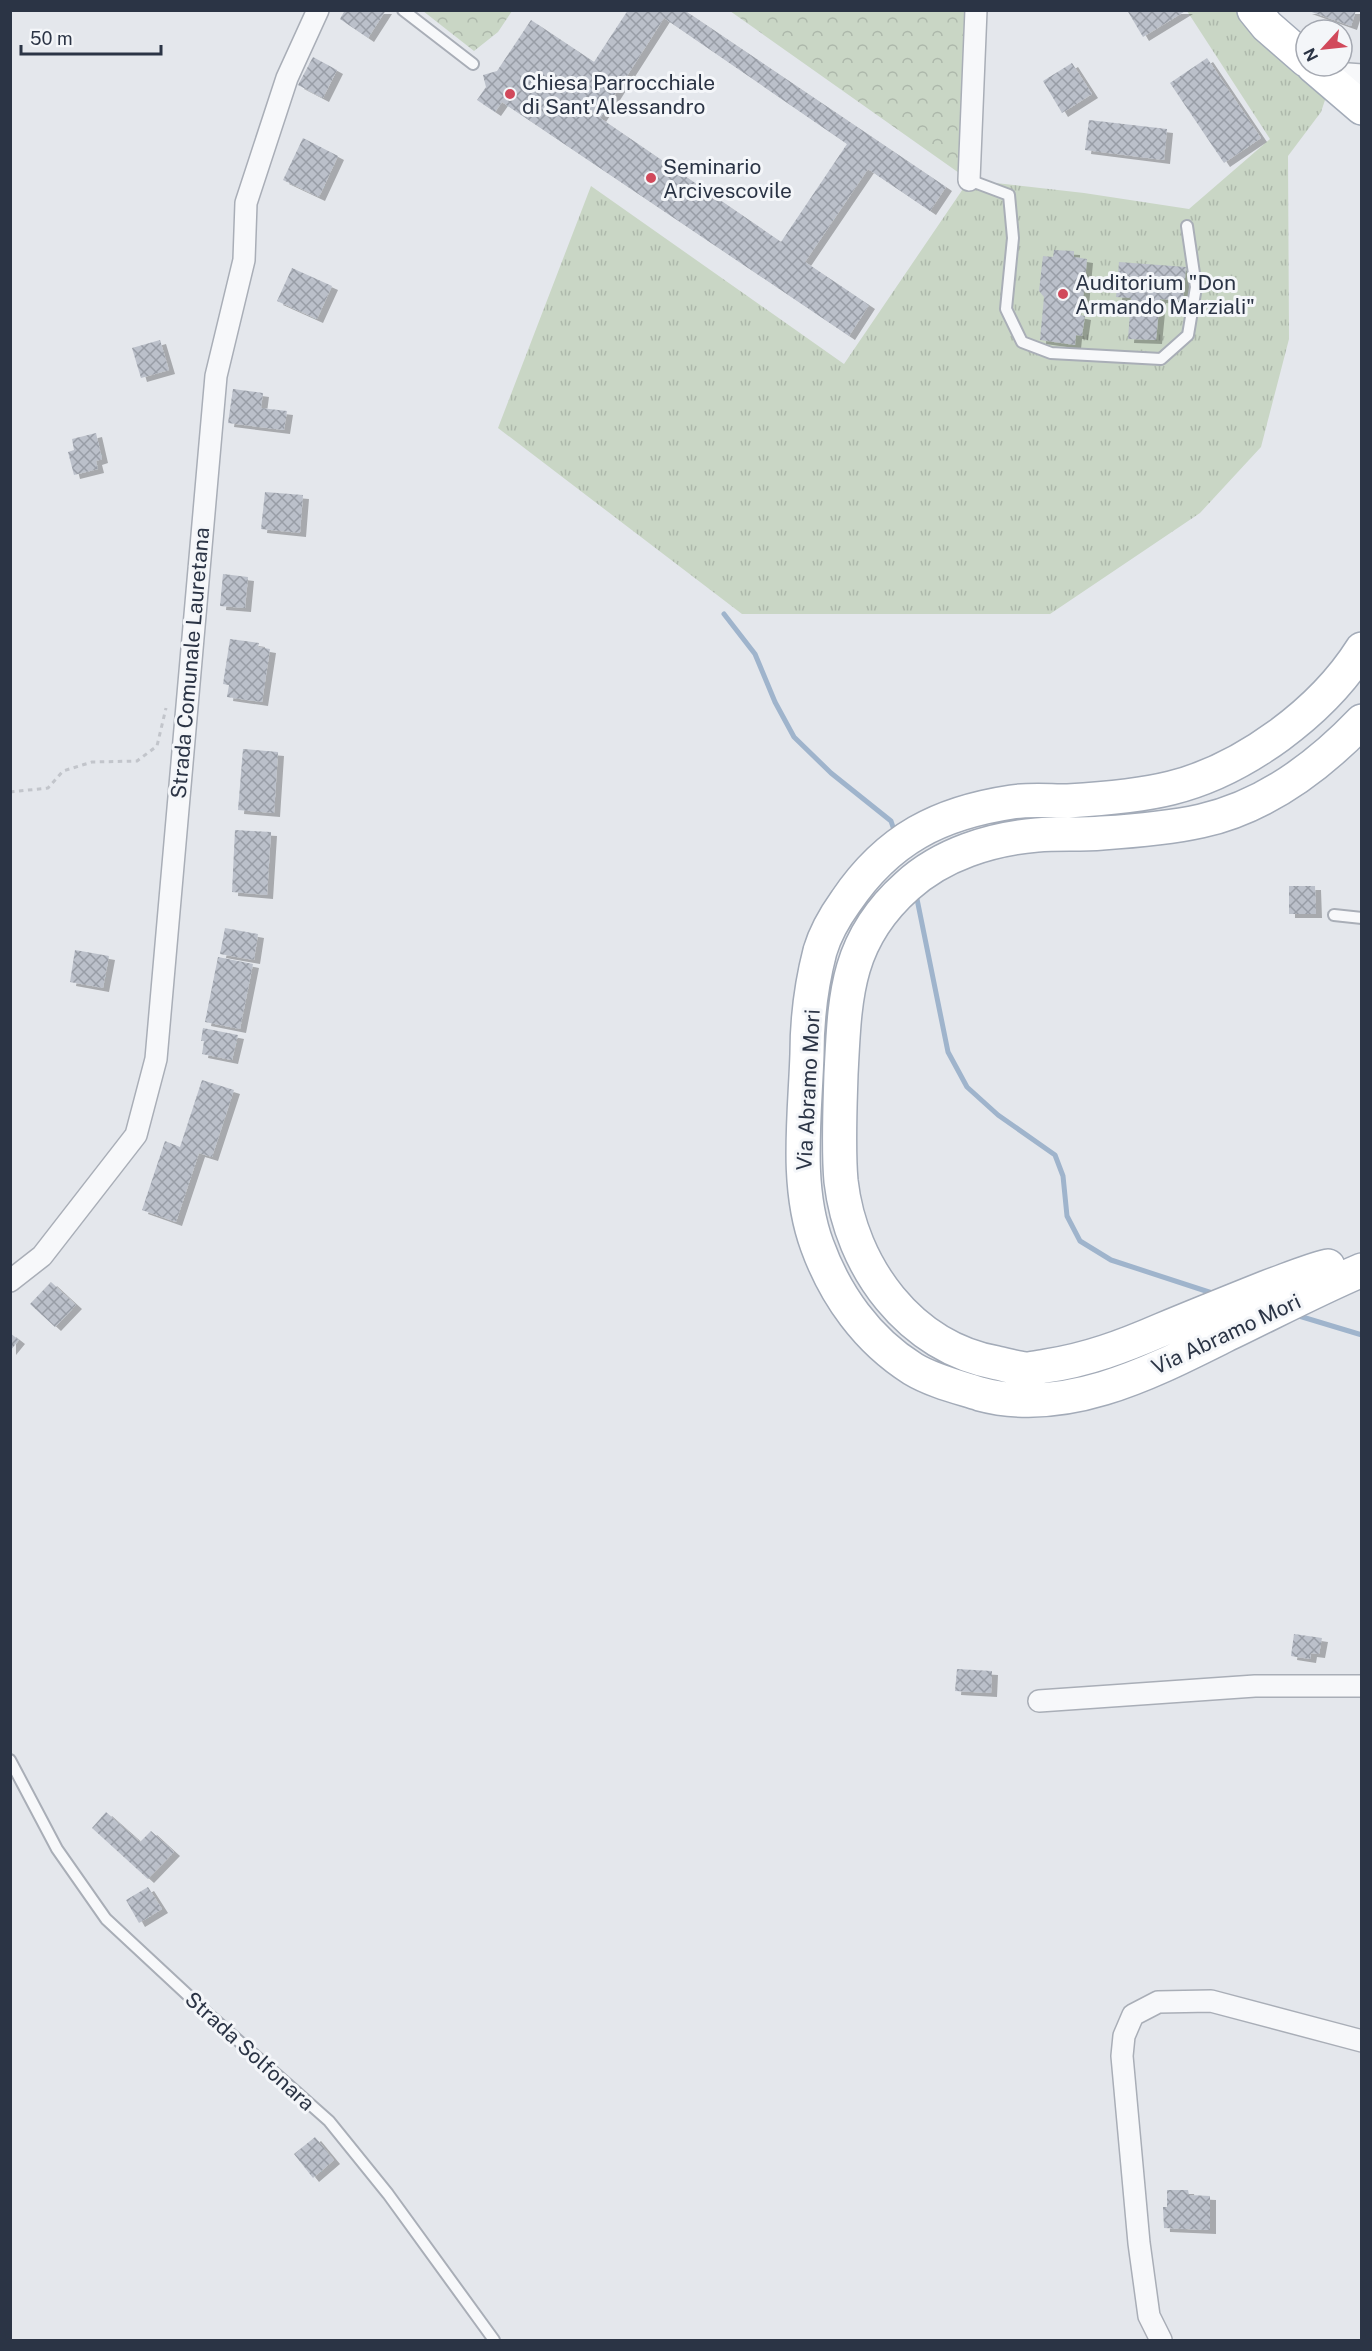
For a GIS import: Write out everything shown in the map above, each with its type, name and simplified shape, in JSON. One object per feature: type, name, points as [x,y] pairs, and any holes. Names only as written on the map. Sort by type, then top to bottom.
[{"type":"main road","points":[[1254,10],[1267,26],[1294,49]]},
{"type":"main road","points":[[1327,78],[1362,108]]},
{"type":"main road","name":"Via Abramo Mori","points":[[1362,649],[1352,664],[1304,716],[1262,747],[1218,772],[1171,788],[1071,801],[1015,801],[960,813],[912,834],[883,855],[860,879],[838,911],[820,948],[807,1030],[804,1179],[807,1219],[824,1263],[846,1304],[877,1342],[915,1370],[951,1386],[999,1399],[1051,1400],[1105,1389],[1172,1362],[1362,1270]]},
{"type":"main road","name":"Via Abramo Mori","points":[[1362,721],[1336,748],[1294,779],[1249,805],[1203,820],[1156,828],[1103,833],[1037,835],[984,844],[936,865],[907,886],[884,910],[862,942],[849,977],[840,1094],[841,1182],[853,1232],[872,1275],[905,1317],[942,1344],[979,1360],[1026,1369],[1074,1362],[1124,1346],[1314,1269],[1362,1257]]},
{"type":"street","name":"Strada Comunale Lauretana","points":[[10,1281],[42,1256],[136,1135],[156,1059],[216,376],[244,260],[246,203],[287,78],[318,10]]},
{"type":"street","points":[[969,180],[976,10]]},
{"type":"street","points":[[1039,1701],[1255,1686],[1362,1686]]},
{"type":"street","points":[[1161,2340],[1149,2316],[1122,2056],[1124,2036],[1133,2015],[1158,2002],[1211,2001],[1362,2041]]},
{"type":"lane","points":[[403,10],[473,64]]},
{"type":"lane","points":[[969,180],[1009,195],[1013,238],[1006,309],[1022,342],[1051,353],[1161,359],[1188,335],[1196,287],[1187,226]]},
{"type":"lane","points":[[1334,915],[1362,918]]},
{"type":"lane","name":"Strada Solfonara","points":[[10,1760],[57,1849],[106,1919],[328,2121],[388,2194],[494,2340]]},
{"type":"path","points":[[10,792],[48,788],[63,771],[92,762],[137,761],[157,746],[167,704]]},
{"type":"green space","points":[[423,11],[512,11],[498,32],[474,51]]},
{"type":"green space","points":[[730,11],[976,11],[969,180]]},
{"type":"green space","points":[[1187,11],[1237,11],[1294,61],[1294,78],[1313,78],[1328,91],[1321,112],[1288,156],[1289,339],[1261,447],[1200,513],[1050,614],[742,614],[498,428],[591,186],[844,364],[969,180],[1084,193],[1189,209],[1270,139]]},
{"type":"building","points":[[345,10],[386,10],[368,38],[340,19]]},
{"type":"building","name":"Seminario Arcivescovile","points":[[628,10],[684,10],[946,187],[930,211],[868,169],[805,262],[869,305],[849,336],[502,102],[495,112],[477,100],[486,87],[483,75],[497,71],[531,20],[594,62]],"holes":[[[664,18],[847,144],[781,242],[600,118]]]},
{"type":"building","points":[[1127,10],[1187,10],[1143,37]]},
{"type":"building","points":[[1306,10],[1356,10],[1354,18],[1328,18]]},
{"type":"building","points":[[313,57],[337,70],[323,98],[298,85]]},
{"type":"building","points":[[1207,58],[1261,138],[1224,163],[1170,83]]},
{"type":"building","points":[[1072,63],[1092,94],[1062,113],[1043,81]]},
{"type":"building","points":[[1089,120],[1167,129],[1164,160],[1085,150]]},
{"type":"building","points":[[303,138],[338,156],[319,197],[283,180]]},
{"type":"building","name":"Auditorium \"Don Armando Marziali\"","points":[[1054,250],[1074,251],[1074,257],[1087,259],[1083,301],[1076,305],[1075,314],[1085,316],[1082,336],[1076,335],[1075,345],[1040,340],[1044,297],[1039,291],[1043,256],[1053,257]]},
{"type":"building","points":[[1119,262],[1186,267],[1183,301],[1160,299],[1156,340],[1128,339],[1131,298],[1116,297]]},
{"type":"building","points":[[292,268],[332,286],[317,319],[277,301]]},
{"type":"building","points":[[160,340],[169,370],[141,378],[132,348]]},
{"type":"building","points":[[233,389],[263,393],[261,408],[287,411],[284,430],[228,423]]},
{"type":"building","points":[[96,433],[102,459],[96,461],[98,469],[74,475],[68,452],[74,450],[72,439]]},
{"type":"building","points":[[265,492],[303,495],[300,533],[261,529]]},
{"type":"building","points":[[223,574],[248,577],[245,608],[220,606]]},
{"type":"building","points":[[230,639],[259,643],[258,647],[270,649],[262,702],[227,697],[229,685],[223,684]]},
{"type":"building","points":[[243,749],[278,752],[274,813],[238,810]]},
{"type":"building","points":[[235,830],[271,832],[267,895],[232,892]]},
{"type":"building","points":[[1289,886],[1315,886],[1316,914],[1289,914]]},
{"type":"building","points":[[225,928],[258,934],[254,960],[220,954]]},
{"type":"building","points":[[75,950],[109,956],[103,988],[70,982]]},
{"type":"building","points":[[218,957],[253,964],[240,1029],[205,1022]]},
{"type":"building","points":[[203,1028],[238,1035],[232,1060],[202,1054]]},
{"type":"building","points":[[202,1080],[234,1090],[212,1157],[199,1153],[176,1222],[142,1210],[165,1141],[180,1147]]},
{"type":"building","points":[[51,1282],[76,1305],[55,1327],[30,1304]]},
{"type":"building","points":[[10,1333],[19,1340],[10,1351]]},
{"type":"building","points":[[1294,1634],[1322,1638],[1319,1654],[1311,1653],[1310,1659],[1291,1656]]},
{"type":"building","points":[[957,1669],[992,1671],[991,1693],[955,1691]]},
{"type":"building","points":[[106,1812],[140,1842],[151,1831],[174,1852],[148,1879],[92,1828]]},
{"type":"building","points":[[148,1887],[162,1909],[139,1923],[126,1900]]},
{"type":"building","points":[[315,2137],[334,2160],[313,2178],[294,2154]]},
{"type":"building","points":[[1167,2190],[1188,2190],[1189,2195],[1210,2196],[1210,2230],[1164,2228],[1163,2207],[1167,2207]]},
{"type":"waterway","points":[[724,614],[755,654],[775,702],[794,737],[831,773],[891,821],[893,827]]},
{"type":"waterway","points":[[917,899],[948,1052],[967,1087],[998,1115],[1055,1155],[1063,1176],[1067,1216],[1080,1241],[1111,1260],[1212,1293]]},
{"type":"waterway","points":[[1299,1316],[1362,1335]]},
{"type":"place","name":"Chiesa Parrocchiale di Sant'Alessandro","points":[[510,94]]},
{"type":"place","name":"Seminario Arcivescovile","points":[[651,178]]},
{"type":"place","name":"Auditorium \"Don Armando Marziali\"","points":[[1063,294]]}]
